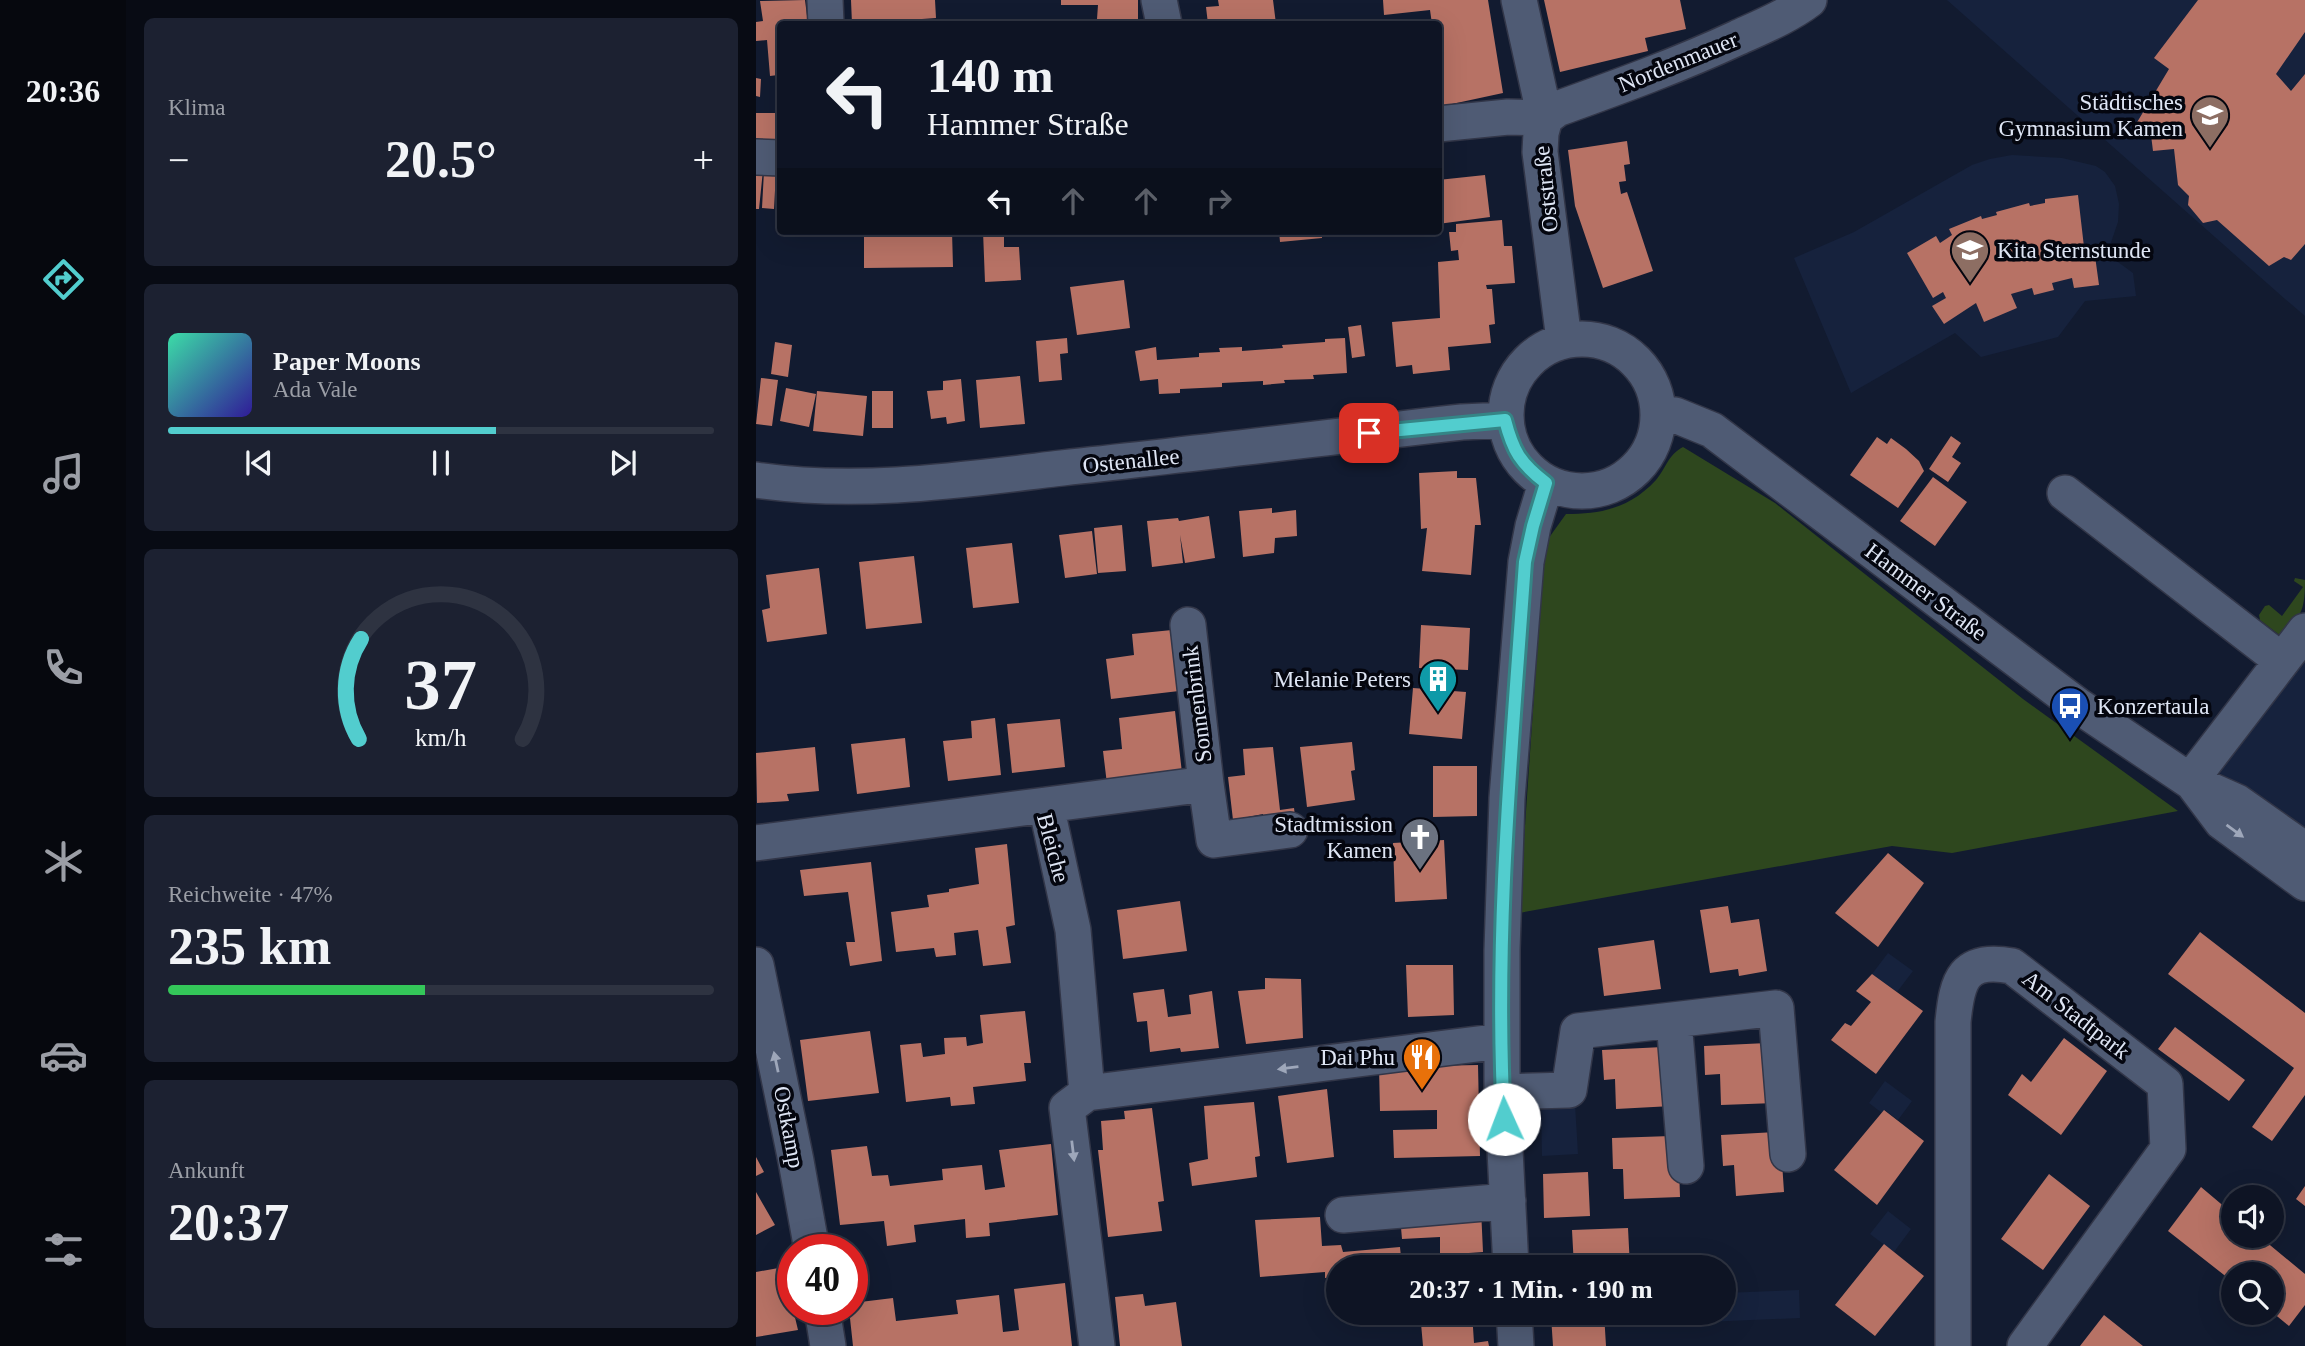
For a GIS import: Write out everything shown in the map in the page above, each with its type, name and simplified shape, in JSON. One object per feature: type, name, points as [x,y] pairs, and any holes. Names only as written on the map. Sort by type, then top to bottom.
[{"type":"street","points":[[825,0],[826,21]]},
{"type":"street","points":[[1159,0],[1163,21]]},
{"type":"street","name":"Oststraße","points":[[1519,0],[1545,118],[1540,152],[1564,340]]},
{"type":"street","name":"Nordenmauer","points":[[1545,118],[1557,109],[1643,78],[1717,47],[1765,25],[1809,0]]},
{"type":"street","points":[[1442,124],[1508,117],[1545,118]]},
{"type":"street","points":[[756,157],[777,158]]},
{"type":"street","points":[[1598,339],[1629,354],[1651,381],[1659,414],[1654,440],[1642,463],[1622,480],[1597,490],[1571,491],[1546,483],[1525,467],[1512,445],[1505,420],[1508,393],[1520,369],[1540,351],[1564,340],[1598,339]]},
{"type":"street","name":"Hammer Straße","points":[[1659,414],[1675,415],[1712,430],[2077,705],[2190,781],[2237,802],[2305,850]]},
{"type":"street","name":"Ostenallee","points":[[756,480],[782,484],[878,487],[1150,459],[1462,422],[1505,420]]},
{"type":"street","points":[[1510,1255],[1501,1041],[1507,798],[1525,562],[1546,483]]},
{"type":"street","points":[[2066,493],[2282,661]]},
{"type":"street","name":"Sonnenbrink","points":[[1188,625],[1214,840],[1290,830]]},
{"type":"street","points":[[2190,781],[2305,631]]},
{"type":"street","name":"Hammer Straße","points":[[2190,781],[2222,822],[2305,883]]},
{"type":"street","name":"Sonnenbrink","points":[[1046,805],[1206,784]]},
{"type":"street","name":"Bleiche","points":[[756,843],[1046,805],[1073,930],[1087,1093]]},
{"type":"street","name":"Am Stadtpark","points":[[1953,1346],[1953,1022],[1956,992],[1964,975],[1973,967],[1997,963],[2012,966],[2165,1084],[2168,1149],[2025,1346]]},
{"type":"street","name":"Ostkamp","points":[[756,965],[809,1234]]},
{"type":"street","points":[[1502,1092],[1569,1090],[1578,1031],[1776,1008],[1788,1154]]},
{"type":"street","points":[[1674,1021],[1686,1166]]},
{"type":"street","points":[[1097,1346],[1067,1108],[1087,1093],[1501,1041]]},
{"type":"street","points":[[1343,1216],[1508,1201]]},
{"type":"street","points":[[825,1325],[828,1346]]},
{"type":"street","points":[[1515,1325],[1516,1346]]},
{"type":"shaded area","name":"Städtisches Gymnasium Kamen","points":[[1947,0],[2305,0],[2305,316],[2285,299]]},
{"type":"shaded area","name":"Kita Sternstunde","points":[[2012,155],[2062,158],[2096,166],[2105,172],[2115,186],[2119,204],[2118,222],[2107,254],[2133,273],[2136,296],[2085,301],[2058,337],[1981,357],[1955,333],[1851,393],[1794,258],[1854,232],[1972,165]]},
{"type":"shaded area","points":[[2305,662],[2305,831],[2215,770]]},
{"type":"shaded area","points":[[1888,953],[1913,971],[1897,992],[1872,974]]},
{"type":"shaded area","points":[[1885,1081],[1912,1101],[1898,1120],[1869,1103]]},
{"type":"shaded area","points":[[1575,1104],[1578,1154],[1542,1156],[1541,1106]]},
{"type":"shaded area","points":[[1888,1211],[1911,1229],[1894,1252],[1870,1234]]},
{"type":"shaded area","points":[[1799,1290],[1800,1318],[1736,1321],[1736,1293]]},
{"type":"green space","points":[[1683,447],[1775,503],[2023,699],[2178,811],[1952,853],[1892,846],[1519,913],[1542,579],[1548,539],[1566,514],[1603,511],[1636,497],[1656,480],[1671,458]]},
{"type":"green space","points":[[2295,578],[2305,580],[2303,605],[2298,617],[2282,637],[2260,620],[2259,615],[2265,606],[2269,605],[2282,616],[2303,587],[2294,581]]},
{"type":"building","points":[[805,0],[808,21],[777,21],[777,75],[770,76],[767,40],[756,41],[756,22],[763,21],[760,1]]},
{"type":"building","points":[[851,0],[935,0],[936,18],[922,21],[852,21]]},
{"type":"building","points":[[1061,0],[1138,0],[1138,19],[1097,19],[1098,5],[1061,5]]},
{"type":"building","points":[[1218,0],[1273,0],[1276,21],[1208,21],[1206,7],[1219,6]]},
{"type":"building","points":[[1383,0],[1488,0],[1503,93],[1442,106],[1442,21],[1432,21],[1430,10],[1384,15]]},
{"type":"building","points":[[1544,0],[1680,0],[1686,29],[1645,38],[1648,51],[1560,72]]},
{"type":"building","points":[[2198,0],[2305,0],[2305,32],[2276,74],[2291,91],[2305,74],[2305,244],[2291,260],[2284,257],[2269,266],[2217,220],[2203,223],[2188,205],[2189,196],[2178,185],[2174,149],[2153,151],[2151,135],[2136,124],[2169,69],[2154,58]]},
{"type":"building","points":[[756,78],[761,79],[760,97],[756,96]]},
{"type":"building","points":[[756,113],[777,113],[777,140],[756,141]]},
{"type":"building","points":[[1627,141],[1630,164],[1624,165],[1626,181],[1619,182],[1621,194],[1627,192],[1653,271],[1603,288],[1575,206],[1568,150]]},
{"type":"building","points":[[756,169],[763,170],[759,209],[756,209]]},
{"type":"building","points":[[764,171],[776,172],[774,209],[762,208]]},
{"type":"building","points":[[1485,175],[1490,217],[1442,223],[1442,180]]},
{"type":"building","points":[[2078,195],[2083,258],[2095,256],[2099,285],[2074,288],[2072,278],[2052,283],[2054,290],[2034,295],[2032,288],[2011,294],[2017,308],[1984,322],[1976,303],[1944,324],[1932,306],[1946,298],[1943,292],[1933,298],[1907,253],[1936,236],[1940,243],[1952,235],[1949,229],[1981,216],[1982,219],[1997,215],[1996,212],[2029,203],[2030,206],[2045,203],[2045,199]]},
{"type":"building","points":[[1502,220],[1504,246],[1512,246],[1515,283],[1486,285],[1487,289],[1492,289],[1495,324],[1489,325],[1491,343],[1448,347],[1450,370],[1413,374],[1412,365],[1396,367],[1392,322],[1440,318],[1438,262],[1459,260],[1458,250],[1451,251],[1449,232],[1456,232],[1456,224]]},
{"type":"building","points":[[864,235],[952,235],[953,267],[864,268]]},
{"type":"building","points":[[983,235],[1004,235],[1004,247],[1019,247],[1021,280],[985,282]]},
{"type":"building","points":[[1279,235],[1322,235],[1322,238],[1280,242]]},
{"type":"building","points":[[1124,280],[1130,328],[1077,335],[1070,287]]},
{"type":"building","points":[[1361,325],[1365,356],[1352,358],[1348,327]]},
{"type":"building","points":[[1067,338],[1068,353],[1060,354],[1062,380],[1039,382],[1036,341]]},
{"type":"building","points":[[1345,338],[1347,373],[1313,375],[1314,379],[1284,380],[1285,383],[1263,385],[1263,381],[1222,383],[1222,387],[1180,389],[1180,393],[1159,394],[1158,379],[1140,381],[1135,351],[1156,347],[1157,360],[1199,357],[1199,353],[1220,352],[1219,348],[1242,347],[1242,351],[1283,348],[1282,345]]},
{"type":"building","points":[[775,342],[792,345],[788,377],[771,374]]},
{"type":"building","points":[[1020,376],[1025,424],[980,428],[976,380]]},
{"type":"building","points":[[761,378],[778,380],[772,426],[756,424]]},
{"type":"building","points":[[961,379],[965,421],[947,424],[946,417],[931,419],[927,391],[943,390],[943,381]]},
{"type":"building","points":[[786,388],[816,394],[809,427],[780,421]]},
{"type":"building","points":[[817,391],[867,396],[863,436],[813,431]]},
{"type":"building","points":[[872,391],[893,391],[893,428],[872,428]]},
{"type":"building","points":[[1951,436],[1961,443],[1952,457],[1961,463],[1948,482],[1929,469]]},
{"type":"building","points":[[1877,437],[1887,444],[1891,438],[1919,461],[1924,471],[1898,508],[1850,475]]},
{"type":"building","points":[[1457,471],[1457,478],[1476,478],[1481,525],[1475,525],[1471,575],[1422,571],[1427,528],[1421,529],[1419,473]]},
{"type":"building","points":[[1933,477],[1967,502],[1935,546],[1900,521]]},
{"type":"building","points":[[1272,508],[1272,513],[1296,510],[1297,536],[1275,538],[1274,553],[1243,557],[1239,511]]},
{"type":"building","points":[[1209,516],[1215,558],[1185,563],[1180,535],[1183,563],[1152,567],[1147,521],[1178,518],[1179,521]]},
{"type":"building","points":[[1122,525],[1126,571],[1098,573],[1094,528]]},
{"type":"building","points":[[1092,531],[1097,574],[1065,578],[1059,535]]},
{"type":"building","points":[[1012,543],[1019,603],[973,608],[966,548]]},
{"type":"building","points":[[914,556],[922,623],[866,629],[859,562]]},
{"type":"building","points":[[819,568],[827,634],[767,642],[762,610],[770,608],[766,575]]},
{"type":"building","points":[[1421,625],[1470,628],[1468,670],[1419,668]]},
{"type":"building","points":[[1172,630],[1179,691],[1111,699],[1106,659],[1134,655],[1132,634]]},
{"type":"building","name":"Melanie Peters","points":[[1413,688],[1466,692],[1462,739],[1409,734]]},
{"type":"building","points":[[1175,711],[1182,773],[1107,784],[1103,751],[1122,749],[1119,718]]},
{"type":"building","points":[[995,718],[1001,775],[948,781],[943,741],[972,738],[971,721]]},
{"type":"building","points":[[1060,719],[1065,767],[1012,773],[1007,724]]},
{"type":"building","points":[[905,738],[910,787],[857,794],[851,744]]},
{"type":"building","points":[[1352,742],[1355,770],[1351,771],[1355,800],[1307,807],[1300,747]]},
{"type":"building","points":[[815,747],[819,791],[787,794],[789,801],[757,803],[756,753]]},
{"type":"building","points":[[1273,747],[1280,810],[1294,808],[1296,824],[1264,827],[1263,814],[1233,820],[1228,777],[1245,775],[1243,749]]},
{"type":"building","points":[[1433,766],[1477,766],[1477,816],[1433,817]]},
{"type":"building","name":"Stadtmission Kamen","points":[[1444,840],[1447,899],[1395,902],[1393,843]]},
{"type":"building","points":[[1007,844],[1015,925],[1006,927],[1011,963],[983,966],[978,930],[954,933],[956,955],[936,957],[934,948],[896,952],[891,912],[929,907],[927,895],[979,884],[975,848]]},
{"type":"building","points":[[1888,853],[1924,883],[1878,947],[1835,913]]},
{"type":"building","points":[[871,862],[882,961],[850,966],[846,942],[855,942],[848,892],[804,896],[800,870]]},
{"type":"building","points":[[1180,901],[1187,951],[1123,959],[1117,910]]},
{"type":"building","points":[[1728,906],[1731,923],[1759,919],[1767,971],[1739,976],[1738,969],[1710,973],[1700,910]]},
{"type":"building","points":[[2200,932],[2305,1013],[2305,1095],[2272,1141],[2252,1127],[2294,1068],[2168,974]]},
{"type":"building","points":[[1654,940],[1661,989],[1604,996],[1598,948]]},
{"type":"building","points":[[1406,965],[1453,965],[1454,1015],[1408,1017]]},
{"type":"building","points":[[1872,974],[1923,1011],[1876,1074],[1831,1040],[1845,1023],[1851,1026],[1871,1002],[1856,991]]},
{"type":"building","points":[[1265,978],[1301,979],[1303,1038],[1246,1044],[1238,991],[1265,989]]},
{"type":"building","points":[[1164,989],[1168,1017],[1191,1014],[1189,995],[1212,991],[1219,1048],[1181,1052],[1180,1048],[1150,1052],[1147,1021],[1137,1022],[1133,993]]},
{"type":"building","points":[[1025,1011],[1031,1063],[1024,1063],[1026,1081],[973,1087],[975,1104],[951,1106],[950,1097],[906,1102],[900,1045],[921,1043],[923,1057],[945,1054],[944,1038],[966,1037],[967,1046],[983,1043],[980,1015]]},
{"type":"building","points":[[2175,1027],[2245,1080],[2229,1101],[2158,1049]]},
{"type":"building","points":[[870,1031],[879,1093],[808,1101],[800,1040]]},
{"type":"building","points":[[2064,1038],[2107,1071],[2061,1135],[2008,1095],[2022,1074],[2031,1082]]},
{"type":"building","points":[[1767,1043],[1775,1103],[1721,1105],[1720,1074],[1705,1075],[1704,1046]]},
{"type":"building","points":[[1663,1047],[1672,1106],[1616,1109],[1615,1079],[1604,1080],[1602,1050]]},
{"type":"building","points":[[1478,1065],[1480,1156],[1394,1158],[1393,1130],[1437,1129],[1437,1110],[1380,1111],[1379,1067]]},
{"type":"building","points":[[1327,1089],[1334,1157],[1287,1163],[1278,1096]]},
{"type":"building","points":[[1254,1102],[1260,1156],[1255,1157],[1257,1177],[1192,1186],[1189,1163],[1208,1159],[1204,1106]]},
{"type":"building","points":[[1152,1108],[1164,1201],[1158,1202],[1162,1231],[1108,1237],[1098,1150],[1103,1150],[1101,1121],[1125,1119],[1124,1111]]},
{"type":"building","points":[[1884,1110],[1924,1141],[1877,1205],[1834,1170]]},
{"type":"building","points":[[1776,1132],[1784,1192],[1736,1196],[1734,1165],[1723,1166],[1721,1135]]},
{"type":"building","points":[[1671,1136],[1679,1167],[1680,1197],[1624,1199],[1623,1169],[1613,1169],[1612,1138]]},
{"type":"building","points":[[1051,1144],[1058,1215],[989,1223],[990,1236],[966,1238],[965,1219],[914,1225],[916,1242],[887,1246],[884,1221],[840,1225],[831,1150],[867,1146],[872,1176],[888,1175],[890,1186],[943,1180],[942,1169],[982,1165],[985,1190],[1005,1187],[999,1150]]},
{"type":"building","points":[[756,1157],[764,1172],[756,1176]]},
{"type":"building","points":[[1588,1172],[1590,1216],[1544,1218],[1543,1174]]},
{"type":"building","points":[[2049,1174],[2090,1206],[2043,1270],[2001,1239]]},
{"type":"building","points":[[2305,1186],[2305,1206],[2296,1199]]},
{"type":"building","points":[[2201,1187],[2221,1204],[2221,1248],[2274,1248],[2305,1274],[2305,1305],[2289,1326],[2284,1322],[2284,1262],[2221,1262],[2221,1273],[2168,1231]]},
{"type":"building","points":[[756,1192],[775,1225],[756,1235]]},
{"type":"building","points":[[1481,1209],[1483,1252],[1440,1255],[1440,1237],[1402,1239],[1400,1216]]},
{"type":"building","points":[[1320,1217],[1322,1246],[1341,1245],[1343,1252],[1400,1247],[1401,1255],[1326,1255],[1326,1278],[1325,1272],[1260,1277],[1255,1220]]},
{"type":"building","points":[[1628,1228],[1629,1255],[1573,1255],[1572,1230]]},
{"type":"building","points":[[1884,1244],[1924,1276],[1875,1336],[1835,1305]]},
{"type":"building","points":[[777,1268],[777,1325],[797,1325],[798,1330],[756,1337],[756,1272]]},
{"type":"building","points":[[1065,1283],[1072,1346],[853,1346],[851,1325],[868,1325],[868,1301],[893,1298],[896,1321],[958,1314],[956,1300],[999,1295],[1003,1332],[1019,1330],[1014,1289]]},
{"type":"building","points":[[1143,1294],[1145,1306],[1176,1302],[1182,1346],[1120,1346],[1115,1297]]},
{"type":"building","points":[[2104,1315],[2143,1346],[2080,1346]]},
{"type":"building","points":[[1421,1325],[1473,1325],[1474,1343],[1488,1341],[1489,1346],[1423,1346]]},
{"type":"building","points":[[1552,1325],[1605,1325],[1606,1346],[1553,1346]]},
{"type":"place","name":"Städtisches Gymnasium Kamen","points":[[2210,149]]},
{"type":"place","name":"Kita Sternstunde","points":[[1970,284]]},
{"type":"place","name":"Melanie Peters","points":[[1438,713]]},
{"type":"place","name":"Konzertaula","points":[[2070,740]]},
{"type":"place","name":"Stadtmission Kamen","points":[[1420,871]]},
{"type":"place","name":"Dai Phu","points":[[1422,1091]]},
{"type":"route","points":[[1369,433],[1462,422],[1505,420],[1512,445],[1525,467],[1546,483],[1525,562],[1507,798],[1501,1041],[1504,1119]]}]
